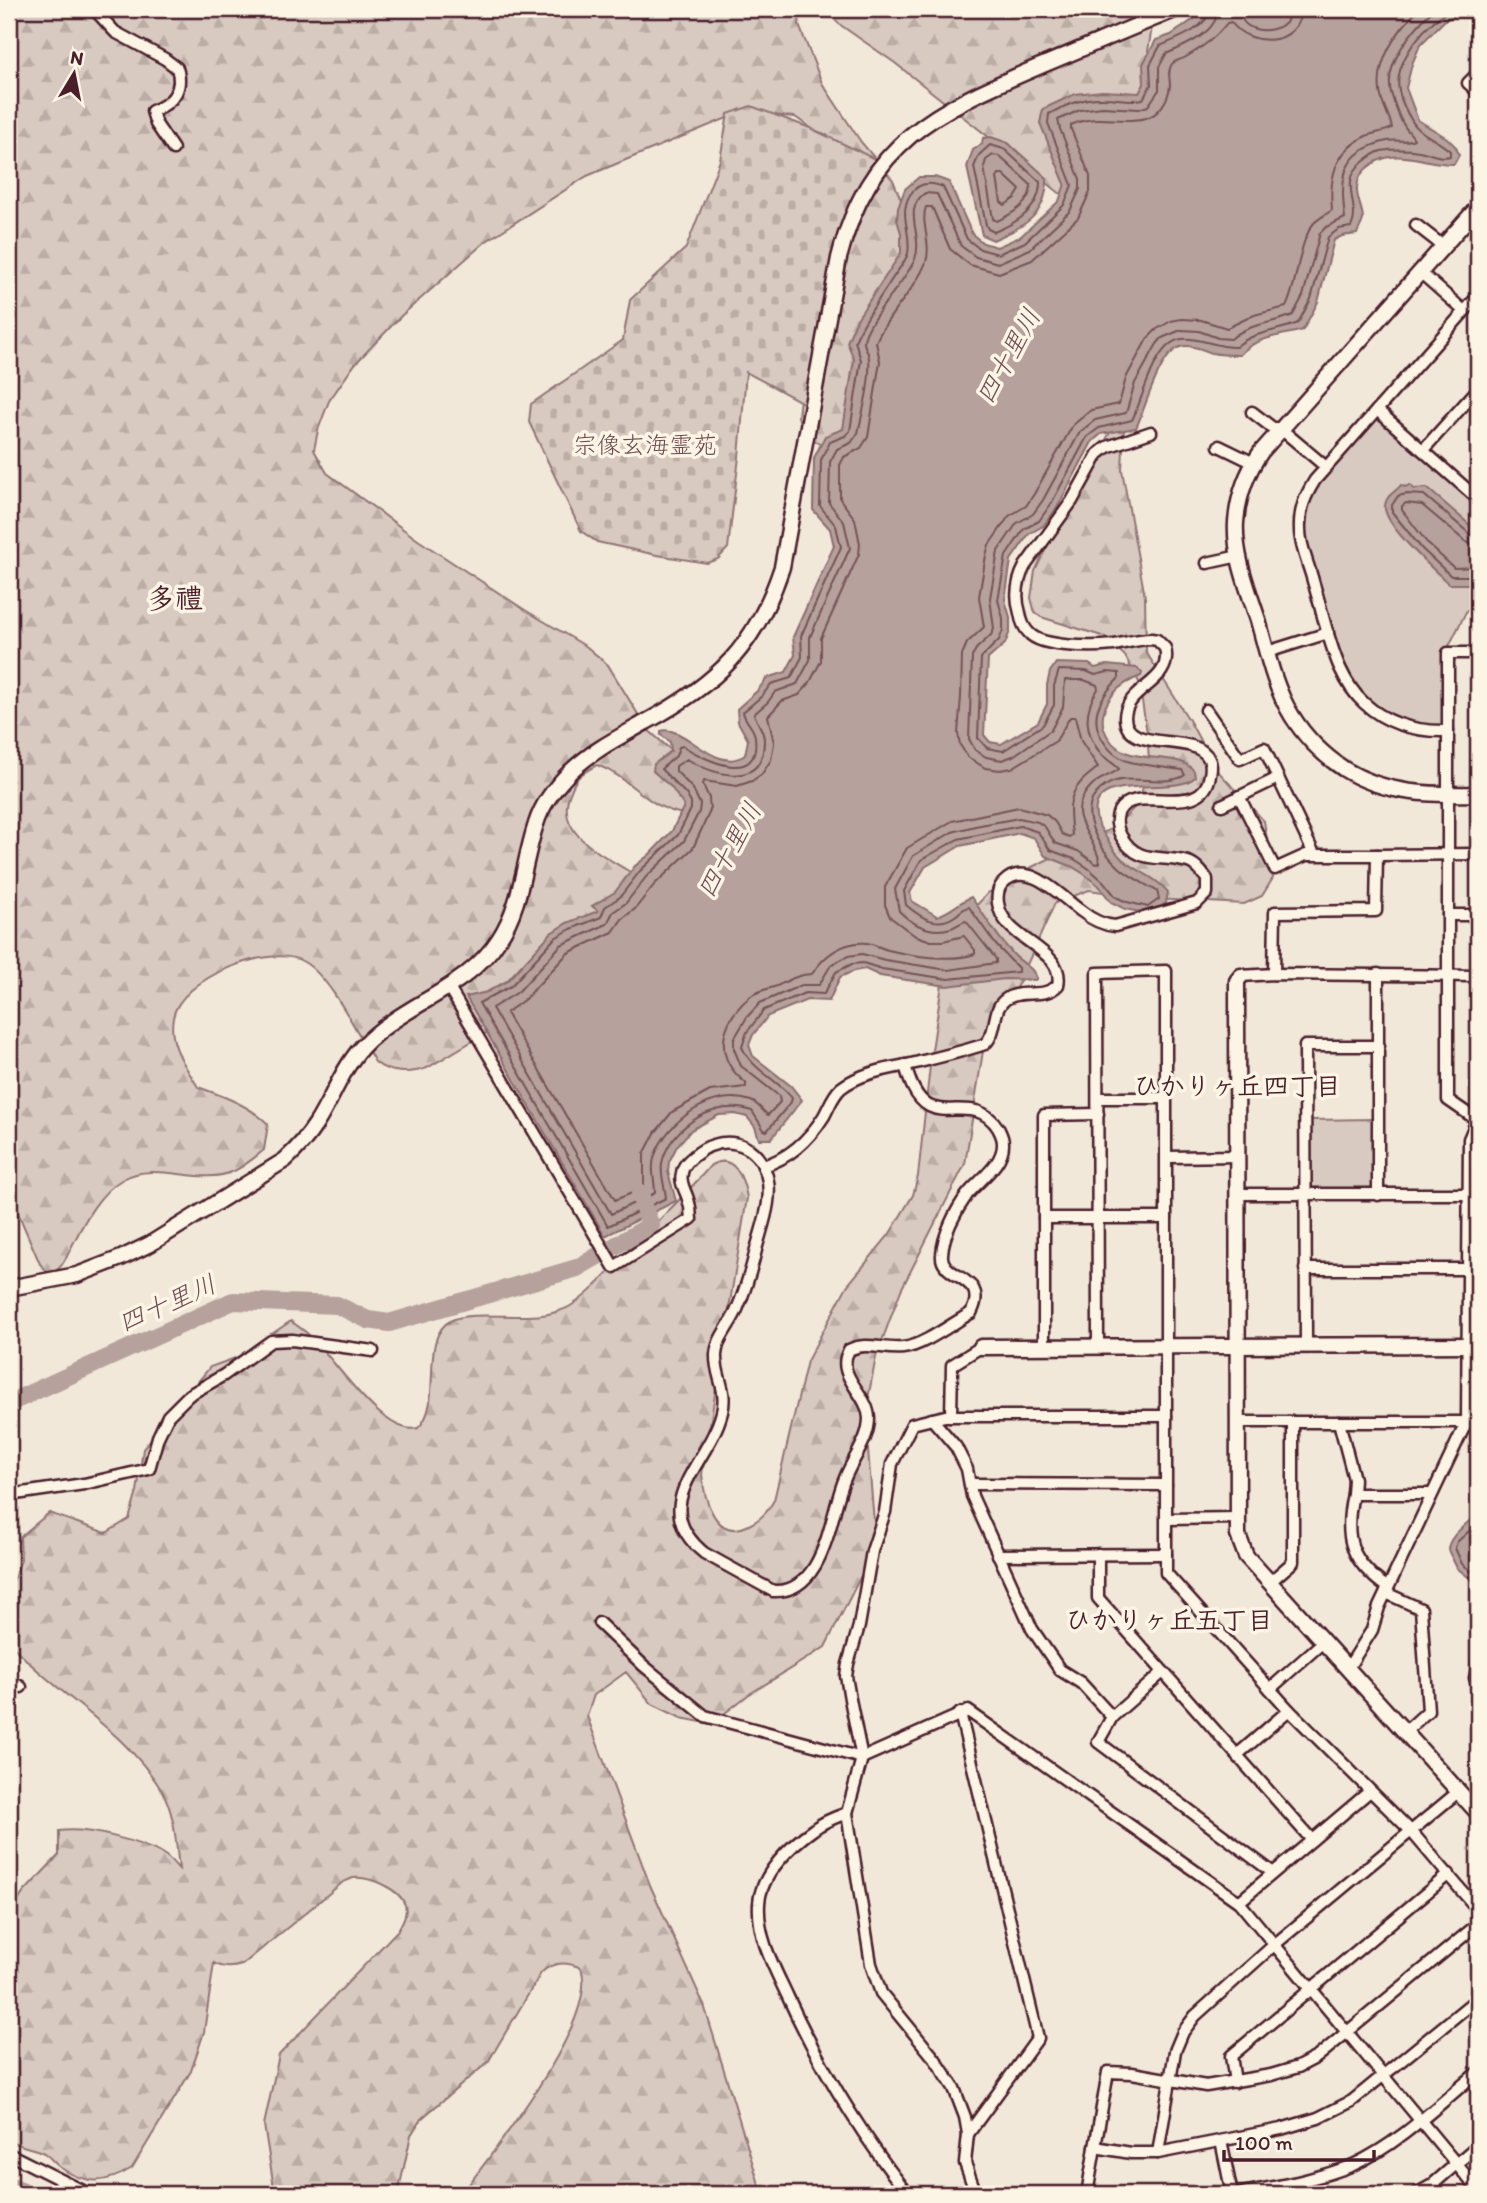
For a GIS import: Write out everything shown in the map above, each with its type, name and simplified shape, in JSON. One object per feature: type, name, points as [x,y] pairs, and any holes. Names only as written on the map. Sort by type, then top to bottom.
[{"type":"street","points":[[94,9],[115,32],[166,59],[177,68],[177,93],[174,98],[152,111],[156,124],[173,149]]},
{"type":"street","points":[[9,1288],[77,1275],[121,1258],[150,1244],[285,1160],[316,1124],[361,1048],[394,1019],[449,988],[482,962],[508,922],[521,888],[535,824],[558,784],[584,759],[678,704],[713,679],[739,653],[771,599],[782,567],[846,232],[878,169],[915,131],[961,100],[1177,9]]},
{"type":"street","points":[[1478,73],[1468,83],[1478,92]]},
{"type":"street","points":[[1478,207],[1279,430],[1254,463],[1245,482],[1236,520],[1239,556],[1280,692],[1291,714],[1322,752],[1343,768],[1381,786],[1413,793],[1478,794]]},
{"type":"street","points":[[1416,225],[1443,246]]},
{"type":"street","points":[[1420,272],[1464,311]]},
{"type":"street","points":[[1448,731],[1406,727],[1382,717],[1363,702],[1348,684],[1339,667],[1328,633],[1300,533],[1303,502],[1315,480],[1478,296]]},
{"type":"street","points":[[1423,450],[1478,389]]},
{"type":"street","points":[[1377,410],[1478,499]]},
{"type":"street","points":[[1252,412],[1326,467]]},
{"type":"street","points":[[763,1166],[782,1161],[797,1149],[818,1125],[839,1090],[851,1082],[891,1066],[905,1065],[985,1044],[992,1037],[997,1011],[1006,999],[1054,990],[1058,985],[1057,967],[1008,925],[1002,915],[999,889],[1009,878],[1022,875],[1040,880],[1082,912],[1105,925],[1115,926],[1197,903],[1207,892],[1207,879],[1193,864],[1144,856],[1127,845],[1116,823],[1119,810],[1129,802],[1189,798],[1199,793],[1209,780],[1211,762],[1203,751],[1188,745],[1141,738],[1128,729],[1125,722],[1127,705],[1132,698],[1151,684],[1163,669],[1167,653],[1165,648],[1157,640],[1151,639],[1104,646],[1043,641],[1028,633],[1018,603],[1020,576],[1024,566],[1072,501],[1098,454],[1107,447],[1151,432]]},
{"type":"street","points":[[1219,446],[1254,463]]},
{"type":"street","points":[[1469,491],[1478,481]]},
{"type":"street","points":[[1207,563],[1239,556]]},
{"type":"street","points":[[1267,652],[1328,633]]},
{"type":"street","points":[[1349,1668],[1371,1630],[1430,1494],[1467,1422],[1473,1345],[1473,1194],[1469,1139],[1478,1119],[1448,1100],[1448,653],[1478,653]]},
{"type":"street","points":[[1206,710],[1240,759],[1264,748],[1314,854]]},
{"type":"street","points":[[1222,805],[1278,778]]},
{"type":"street","points":[[1239,796],[1275,869],[1314,854],[1478,854]]},
{"type":"street","points":[[1274,974],[1275,912],[1376,911],[1377,855]]},
{"type":"street","points":[[1448,915],[1478,915]]},
{"type":"street","points":[[1098,1346],[1097,973],[1166,971],[1166,1573],[1289,1710],[1411,1831],[1478,1910]]},
{"type":"street","points":[[1477,1809],[1458,1792],[1406,1731],[1270,1583],[1241,1546],[1238,1535],[1236,1346],[1237,981],[1241,976],[1274,974],[1478,976]]},
{"type":"street","points":[[1378,974],[1378,1195]]},
{"type":"street","points":[[449,988],[614,1266],[691,1219],[681,1175],[688,1160],[698,1153],[719,1142],[740,1144],[749,1148],[763,1166],[769,1188],[764,1223],[738,1308],[722,1335],[716,1356],[725,1397],[723,1411],[713,1437],[687,1479],[679,1512],[687,1537],[704,1553],[773,1591],[784,1591],[804,1578],[824,1551],[844,1479],[867,1431],[867,1407],[846,1371],[846,1355],[849,1350],[863,1345],[895,1348],[912,1346],[971,1313],[974,1306],[975,1292],[972,1286],[946,1268],[941,1261],[944,1240],[961,1204],[994,1165],[1002,1151],[1003,1142],[995,1123],[979,1112],[963,1108],[931,1107],[923,1101],[914,1090],[905,1065]]},
{"type":"street","points":[[1306,1345],[1305,1046],[1379,1046]]},
{"type":"street","points":[[1098,1098],[1166,1098]]},
{"type":"street","points":[[1044,1347],[1044,1115],[1098,1114]]},
{"type":"street","points":[[1167,1157],[1238,1156]]},
{"type":"street","points":[[1238,1194],[1473,1194]]},
{"type":"street","points":[[1044,1217],[1166,1218]]},
{"type":"street","points":[[1305,1269],[1473,1269]]},
{"type":"street","points":[[9,1495],[84,1484],[149,1469],[158,1437],[168,1416],[189,1395],[224,1376],[271,1340],[292,1340],[373,1351]]},
{"type":"street","points":[[951,1416],[952,1364],[981,1347],[1473,1345]]},
{"type":"street","points":[[976,2194],[965,2163],[968,2133],[965,2117],[954,2088],[935,2059],[881,1993],[871,1964],[847,1812],[862,1758],[846,1676],[859,1626],[872,1551],[885,1511],[895,1454],[912,1424],[951,1416],[1166,1416]]},
{"type":"street","points":[[932,1419],[956,1447],[967,1469],[972,1496],[1032,1629],[1060,1670],[1081,1683],[1112,1717]]},
{"type":"street","points":[[1237,1422],[1478,1422]]},
{"type":"street","points":[[1270,1583],[1293,1562],[1293,1422]]},
{"type":"street","points":[[1339,1422],[1354,1479],[1348,1526],[1357,1559],[1387,1590],[1422,1609],[1428,1711],[1406,1731]]},
{"type":"street","points":[[970,1485],[1166,1485]]},
{"type":"street","points":[[1353,1494],[1430,1494]]},
{"type":"street","points":[[1167,1518],[1238,1518]]},
{"type":"street","points":[[1098,1554],[1098,1598],[1312,1840]]},
{"type":"street","points":[[998,1555],[1166,1554]]},
{"type":"street","points":[[599,1623],[644,1666],[705,1716],[862,1758],[968,1711],[1239,1902],[1478,2190]]},
{"type":"street","points":[[1270,1689],[1323,1642]]},
{"type":"street","points":[[1478,1663],[1475,1678],[1478,1687]]},
{"type":"street","points":[[1164,1672],[1112,1717],[1098,1742],[1272,1872]]},
{"type":"street","points":[[9,1680],[21,1687]]},
{"type":"street","points":[[1237,1755],[1289,1710]]},
{"type":"street","points":[[960,1713],[1038,2038],[968,2133]]},
{"type":"street","points":[[1239,1902],[1370,1791]]},
{"type":"street","points":[[1158,2153],[1175,2051],[1183,2032],[1195,2016],[1274,1945],[1458,1792]]},
{"type":"street","points":[[847,1812],[813,1829],[776,1866],[765,1883],[759,1902],[760,1926],[768,1954],[809,2043],[844,2105],[908,2194]]},
{"type":"street","points":[[1235,2082],[1231,2056],[1449,1874]]},
{"type":"street","points":[[1087,2194],[1108,2072],[1132,2073],[1206,2086],[1298,2067],[1317,2057],[1478,1923]]},
{"type":"street","points":[[1095,2147],[1131,2153],[1158,2153],[1281,2129],[1318,2118],[1352,2101],[1478,1998]]},
{"type":"street","points":[[1238,2194],[1319,2178],[1355,2164],[1381,2149],[1420,2120],[1478,2072]]},
{"type":"street","points":[[1221,2141],[1232,2194]]},
{"type":"street","points":[[1416,2194],[1432,2185],[1478,2145]]},
{"type":"street","points":[[9,2154],[89,2194]]},
{"type":"green space","points":[[9,9],[801,9],[799,25],[822,83],[861,142],[893,180],[907,215],[982,322],[826,446],[812,438],[804,431],[798,416],[830,139],[795,117],[739,113],[587,176],[485,242],[401,316],[355,364],[329,401],[314,450],[327,473],[418,540],[587,647],[608,665],[647,729],[671,750],[695,777],[683,814],[658,805],[620,777],[597,765],[582,774],[574,784],[567,809],[569,821],[583,841],[678,902],[506,1021],[427,1068],[414,1071],[393,1071],[375,1062],[334,993],[304,962],[289,957],[270,957],[228,968],[208,978],[191,990],[179,1004],[172,1027],[175,1045],[198,1087],[244,1106],[268,1124],[264,1150],[238,1169],[221,1175],[193,1176],[150,1172],[123,1179],[100,1199],[62,1264],[52,1272],[47,1272],[40,1264],[9,1192]]},
{"type":"green space","points":[[824,9],[1155,9],[1148,51],[1162,90],[1062,195],[895,63],[839,24]]},
{"type":"green space","name":"宗像玄海霊苑","points":[[751,106],[810,128],[877,160],[860,185],[838,237],[805,404],[746,372],[728,548],[718,559],[707,563],[597,542],[581,531],[529,422],[531,404],[623,340],[630,300],[686,248],[720,160],[728,114]]},
{"type":"green space","points":[[1125,406],[1122,470],[1145,597],[1146,652],[1189,720],[1215,768],[1264,821],[1273,878],[1262,896],[1244,904],[1154,899],[1089,890],[1055,903],[1020,980],[983,1051],[965,1164],[901,1290],[876,1357],[865,1414],[876,1546],[825,1647],[748,1695],[711,1724],[681,1718],[652,1704],[626,1672],[594,1695],[587,1716],[650,1885],[704,2005],[762,2194],[462,2194],[540,2084],[575,2019],[583,1991],[581,1968],[565,1963],[550,1966],[541,1973],[488,2062],[421,2119],[411,2135],[398,2194],[275,2194],[264,2125],[279,2055],[398,1930],[405,1915],[406,1908],[402,1899],[391,1889],[360,1878],[343,1882],[242,1965],[228,1967],[214,1963],[204,2032],[191,2071],[132,2168],[105,2180],[88,2180],[70,2174],[44,2153],[13,2142],[9,2139],[9,1914],[24,1892],[59,1855],[59,1831],[98,1833],[140,1844],[163,1854],[179,1869],[170,1809],[162,1791],[146,1769],[109,1730],[47,1679],[9,1642],[9,1591],[21,1560],[20,1537],[49,1513],[106,1533],[129,1519],[137,1492],[143,1449],[210,1367],[238,1357],[291,1321],[319,1345],[374,1408],[389,1420],[404,1427],[418,1428],[426,1417],[430,1403],[433,1355],[442,1328],[460,1317],[532,1316],[554,1313],[569,1307],[594,1288],[711,1165],[719,1162],[726,1162],[737,1170],[747,1198],[702,1474],[703,1484],[713,1515],[727,1528],[747,1526],[763,1516],[774,1500],[807,1361],[847,1286],[889,1235],[913,1195],[918,1176],[942,984],[960,923],[988,893],[1030,868],[1115,827],[1135,807],[1142,791],[1149,760],[1147,733],[1139,682],[1125,656],[1105,637],[1041,617],[1035,613],[1031,598],[1035,571],[1057,526]]},
{"type":"green space","points":[[1375,418],[1380,418],[1478,506],[1478,610],[1467,610],[1443,658],[1443,723],[1440,726],[1407,722],[1393,717],[1370,701],[1350,678],[1342,663],[1307,544],[1304,520],[1307,503],[1315,487]]},
{"type":"green space","points":[[1375,1119],[1372,1189],[1313,1189],[1310,1186],[1310,1120]]},
{"type":"water","points":[[1243,8],[1266,14],[1279,9],[1463,9],[1445,20],[1420,45],[1406,88],[1418,120],[1447,138],[1456,147],[1459,155],[1454,164],[1391,157],[1366,169],[1357,187],[1362,222],[1357,234],[1334,240],[1318,302],[1303,330],[1253,344],[1240,355],[1215,354],[1190,346],[1177,349],[1161,367],[1136,428],[1101,434],[1092,442],[1057,508],[1043,526],[1029,534],[1011,560],[1005,600],[1010,617],[1010,631],[1005,644],[988,659],[984,735],[990,742],[1001,744],[1038,722],[1047,704],[1047,685],[1050,672],[1056,663],[1089,664],[1095,668],[1107,665],[1137,668],[1142,673],[1141,676],[1120,687],[1108,701],[1103,715],[1104,729],[1122,751],[1174,760],[1194,771],[1195,777],[1185,783],[1119,789],[1106,793],[1097,802],[1096,816],[1100,827],[1123,860],[1168,892],[1166,903],[1150,914],[1125,909],[1111,902],[1099,886],[1084,874],[1045,856],[1034,838],[1020,833],[960,846],[925,867],[910,893],[912,901],[937,916],[971,897],[1003,942],[1031,969],[1037,980],[1005,979],[947,986],[880,976],[865,969],[840,977],[829,1001],[807,1000],[768,1016],[753,1035],[749,1045],[753,1056],[791,1086],[802,1100],[771,1139],[759,1139],[755,1127],[747,1117],[735,1114],[719,1115],[691,1130],[677,1146],[669,1162],[668,1172],[676,1201],[605,1236],[466,997],[487,992],[507,981],[551,933],[567,923],[598,911],[592,906],[615,892],[635,866],[672,831],[684,806],[671,787],[653,771],[654,764],[671,751],[670,742],[661,735],[661,731],[680,735],[723,759],[745,755],[748,740],[738,722],[737,709],[767,678],[786,672],[795,655],[793,637],[834,546],[830,529],[813,510],[814,458],[825,436],[843,429],[854,359],[847,342],[857,319],[901,253],[901,233],[897,220],[905,189],[919,177],[935,177],[949,182],[972,234],[983,243],[997,247],[1020,237],[1059,201],[1065,184],[1040,123],[1043,109],[1075,94],[1102,91],[1139,93],[1144,84],[1143,64],[1156,40],[1171,35],[1208,9]]},
{"type":"water","points":[[991,137],[1008,143],[1047,178],[1043,201],[1032,218],[993,240],[982,235],[967,167],[973,150],[982,144],[983,138]]},
{"type":"water","points":[[1401,485],[1410,485],[1414,489],[1427,488],[1478,532],[1478,580],[1475,584],[1449,584],[1391,523],[1386,513],[1386,501]]},
{"type":"water","points":[[1478,1512],[1478,1585],[1457,1568],[1448,1550],[1451,1539]]},
{"type":"waterway","name":"四十里川","points":[[9,1403],[233,1301],[337,1305],[368,1320],[389,1323],[577,1268],[651,1225],[640,1193]]},
{"type":"waterway","points":[[9,2185],[31,2194]]},
{"type":"district","name":"多禮","points":[[175,598]]},
{"type":"district","name":"ひかりヶ丘四丁目","points":[[1237,1086]]},
{"type":"district","name":"ひかりヶ丘五丁目","points":[[1169,1620]]}]
